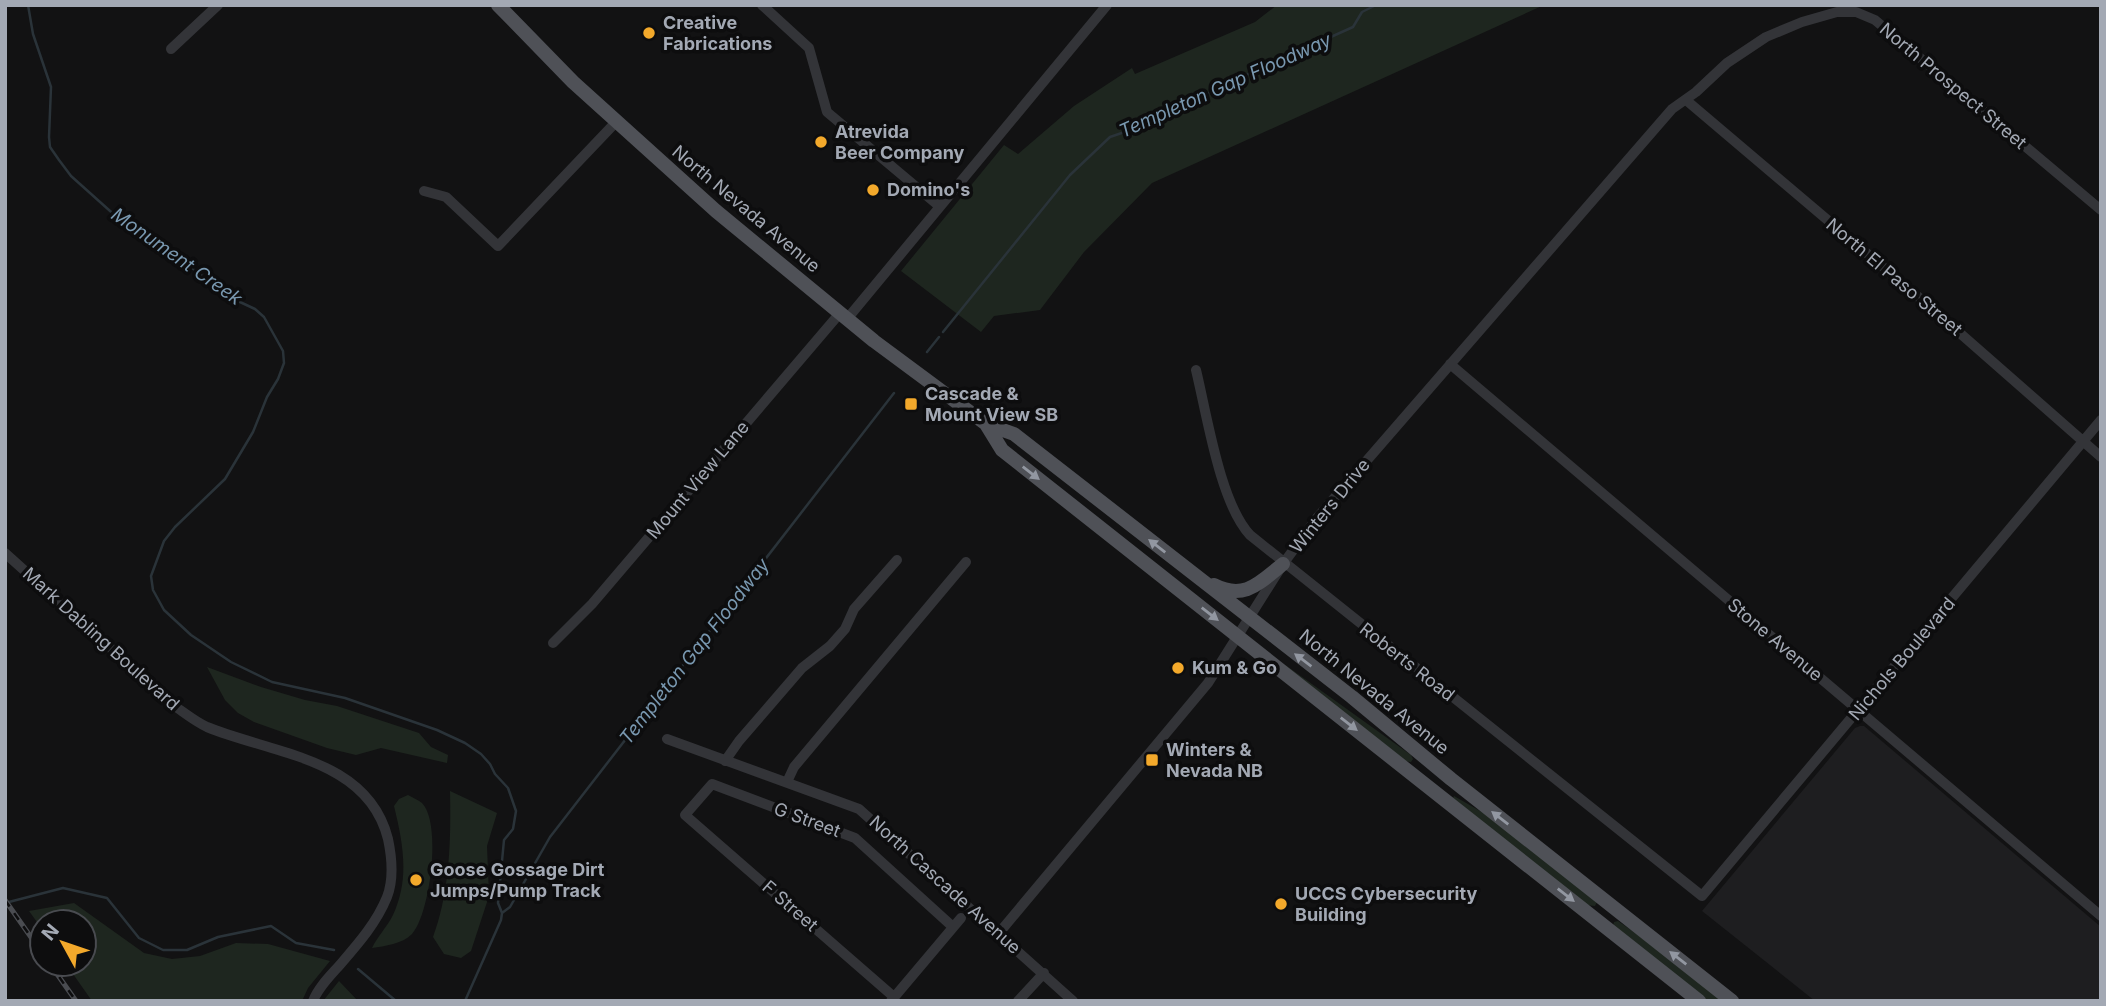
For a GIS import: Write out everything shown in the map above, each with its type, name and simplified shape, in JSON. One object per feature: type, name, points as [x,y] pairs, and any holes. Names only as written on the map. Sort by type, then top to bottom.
[{"type":"main road","name":"North Nevada Avenue","points":[[498,5],[616,122],[716,211],[843,316],[986,424],[1014,434],[1352,697],[1451,779],[1732,1001]]},
{"type":"main road","name":"North Nevada Avenue","points":[[986,424],[1002,450],[1699,1001]]},
{"type":"main road","points":[[1189,572],[1219,587],[1241,592],[1256,585],[1283,564]]},
{"type":"street","points":[[171,49],[218,5]]},
{"type":"street","points":[[762,5],[809,48],[827,112],[939,206]]},
{"type":"street","name":"Mount View Lane","points":[[553,643],[592,604],[939,206],[1107,5]]},
{"type":"street","name":"North Prospect Street","points":[[1686,100],[1727,63],[1766,37],[1820,16],[1836,12],[1856,12],[1875,20],[2101,210]]},
{"type":"street","name":"Winters Drive","points":[[999,933],[1194,701],[1223,662],[1283,564],[1316,519],[1659,121],[1671,109],[1686,100]]},
{"type":"street","name":"North El Paso Street","points":[[1686,100],[1929,306],[2101,457]]},
{"type":"street","points":[[424,191],[446,197],[498,246],[616,122]]},
{"type":"street","name":"Stone Avenue","points":[[1450,364],[2101,916]]},
{"type":"street","name":"Roberts Road","points":[[1196,370],[1227,497],[1243,528],[1283,564],[1702,896]]},
{"type":"street","name":"Nichols Boulevard","points":[[1702,896],[2101,420]]},
{"type":"street","name":"Mark Dabling Boulevard","points":[[5,553],[176,707],[205,726],[333,770],[356,786],[372,803],[384,826],[390,848],[392,871],[388,894],[365,936],[313,1001]]},
{"type":"street","points":[[725,761],[802,668],[830,646],[845,629],[854,609],[897,560]]},
{"type":"street","points":[[787,782],[794,767],[966,562]]},
{"type":"street","name":"North Cascade Avenue","points":[[667,739],[848,803],[863,812],[962,917],[999,933],[1073,1001]]},
{"type":"street","points":[[1438,795],[1451,779]]},
{"type":"street","name":"G Street","points":[[685,815],[712,784],[855,838],[962,917]]},
{"type":"street","name":"F Street","points":[[685,815],[893,999]]},
{"type":"street","points":[[1598,921],[1611,905]]},
{"type":"street","points":[[893,999],[962,917]]},
{"type":"street","points":[[1035,1001],[1022,997],[1044,973]]},
{"type":"shaded area","points":[[1277,5],[1544,5],[1152,183],[1084,252],[1040,310],[994,316],[981,332],[901,271],[1004,145],[1018,154],[1074,106],[1132,68],[1135,74],[1255,22]]},
{"type":"shaded area","points":[[1284,664],[1411,755],[1411,762],[1403,761]]},
{"type":"shaded area","points":[[207,667],[261,687],[337,706],[419,733],[431,747],[448,755],[447,763],[381,748],[356,755],[327,748],[254,722],[238,713],[225,700]]},
{"type":"shaded area","points":[[1864,726],[2101,927],[2101,1001],[1815,1001],[1702,911],[1855,728]]},
{"type":"shaded area","points":[[450,791],[497,813],[487,846],[489,896],[471,951],[461,958],[444,954],[433,937],[446,884],[450,847]]},
{"type":"shaded area","name":"Goose Gossage Dirt Jumps/Pump Track","points":[[408,795],[422,803],[431,829],[431,869],[424,908],[412,934],[393,944],[372,948],[393,915],[402,888],[402,847],[394,806],[399,799]]},
{"type":"shaded area","points":[[1454,796],[1501,823],[1597,902],[1595,906],[1586,905],[1453,798]]},
{"type":"shaded area","points":[[74,903],[81,908],[46,908]]},
{"type":"shaded area","points":[[98,920],[144,953],[172,959],[200,956],[236,943],[268,944],[330,961],[308,988],[302,1001],[92,1001],[76,978],[98,978]]},
{"type":"shaded area","points":[[1618,921],[1725,1001],[1707,1001],[1613,926],[1614,922]]},
{"type":"shaded area","points":[[339,981],[358,1001],[323,1001]]},
{"type":"waterway","name":"Monument Creek","points":[[28,5],[33,34],[51,87],[50,147],[59,160],[71,176],[119,219],[140,226],[227,296],[255,309],[264,317],[283,351],[284,363],[278,379],[267,397],[253,432],[225,479],[164,541],[151,576],[153,590],[164,610],[191,635],[231,662],[272,682],[345,698],[437,730],[465,743],[481,754],[508,788],[516,811],[513,829],[504,840],[498,903],[502,913],[501,920],[465,1001]]},
{"type":"waterway","name":"Templeton Gap Floodway","points":[[943,332],[1070,175],[1110,137],[1145,125],[1235,80],[1353,27],[1362,12],[1376,5]]},
{"type":"waterway","name":"Templeton Gap Floodway","points":[[927,352],[939,337]]},
{"type":"waterway","name":"Templeton Gap Floodway","points":[[502,913],[510,907],[550,837],[894,393]]},
{"type":"waterway","points":[[5,903],[63,888],[107,898],[139,938],[163,950],[187,950],[218,937],[271,926],[296,943],[334,950]]},
{"type":"waterway","points":[[358,969],[396,1001]]},
{"type":"railway","points":[[5,900],[28,933]]},
{"type":"railway","points":[[60,978],[76,1001]]},
{"type":"place","name":"Creative Fabrications","points":[[649,33]]},
{"type":"place","name":"Atrevida Beer Company","points":[[821,142]]},
{"type":"place","name":"Domino's","points":[[873,190]]},
{"type":"place","name":"Cascade & Mount View SB","points":[[911,404]]},
{"type":"place","name":"Kum & Go","points":[[1178,668]]},
{"type":"place","name":"Winters & Nevada NB","points":[[1152,760]]},
{"type":"place","name":"Goose Gossage Dirt Jumps/Pump Track","points":[[416,880]]},
{"type":"place","name":"UCCS Cybersecurity Building","points":[[1281,904]]}]
